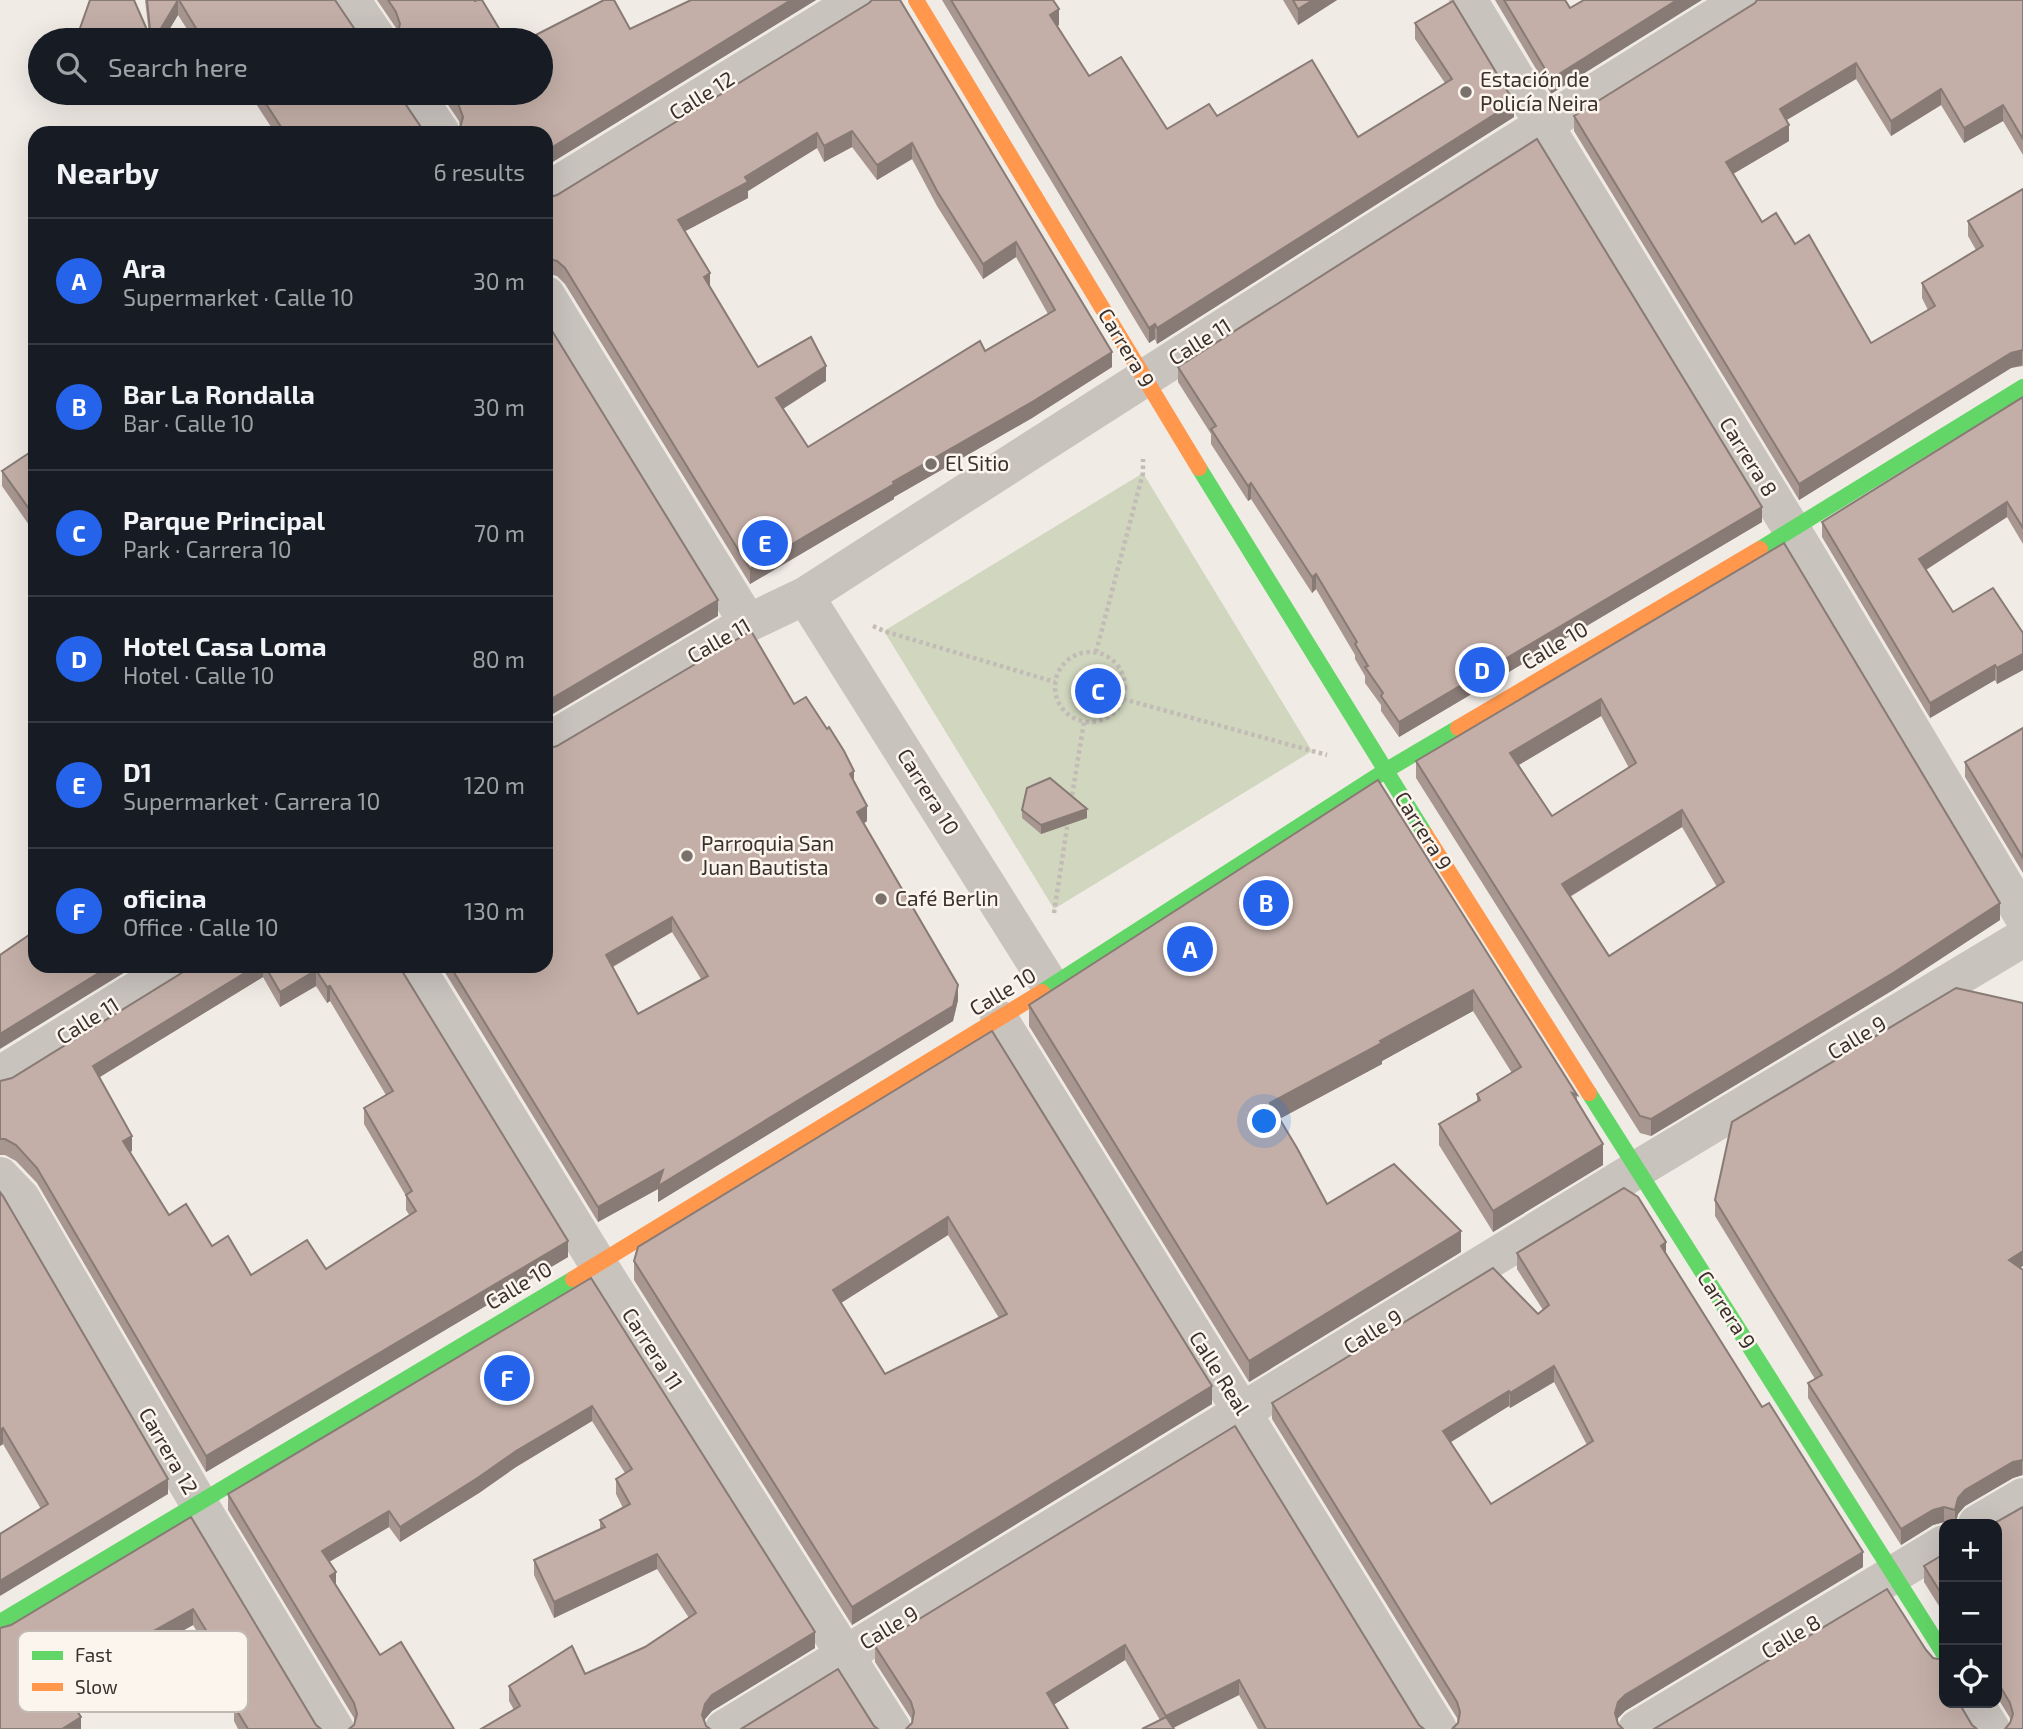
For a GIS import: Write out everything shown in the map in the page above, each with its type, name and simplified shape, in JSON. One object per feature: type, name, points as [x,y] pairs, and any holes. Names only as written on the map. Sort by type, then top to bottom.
[{"type":"street","points":[[351,0],[370,28]]},
{"type":"street","name":"Calle 12","points":[[553,188],[858,0]]},
{"type":"street","name":"Carrera 9","points":[[916,0],[1385,771],[1939,1646]]},
{"type":"street","name":"Carrera 8","points":[[1468,0],[1793,530],[2023,916]]},
{"type":"street","name":"Calle 11","points":[[553,739],[748,623],[805,596],[1543,124],[1744,0]]},
{"type":"street","points":[[422,105],[436,126]]},
{"type":"street","points":[[553,306],[748,623]]},
{"type":"street","name":"Calle 10","points":[[0,1622],[999,1019],[1385,771],[1793,530],[2023,387]]},
{"type":"street","name":"Carrera 10","points":[[805,596],[1051,987]]},
{"type":"street","name":"Calle 9","points":[[724,1729],[1636,1170],[2023,938]]},
{"type":"street","name":"Calle 11","points":[[0,1075],[165,973]]},
{"type":"street","name":"Carrera 11","points":[[419,973],[597,1264],[892,1729]]},
{"type":"street","name":"Calle Real","points":[[999,1019],[1438,1729]]},
{"type":"street","name":"Carrera 12","points":[[0,1176],[21,1198],[198,1502],[335,1729]]},
{"type":"street","points":[[1986,1519],[2023,1497]]},
{"type":"street","name":"Calle 8","points":[[1637,1729],[1939,1547]]},
{"type":"street","points":[[1978,1708],[1992,1729]]},
{"type":"path","points":[[1096,652],[1143,473],[1143,446]]},
{"type":"path","points":[[862,621],[884,631],[1055,682]]},
{"type":"path","points":[[1085,652],[1096,652],[1107,656],[1116,664],[1123,674],[1125,686],[1123,699],[1108,717],[1084,722],[1074,719],[1058,703],[1055,682],[1058,671],[1065,662],[1085,652]]},
{"type":"path","points":[[1123,699],[1385,771]]},
{"type":"path","points":[[1053,922],[1084,722]]},
{"type":"green space","points":[[1143,473],[1312,751],[1054,909],[884,631]]},
{"type":"building","points":[[90,0],[134,0],[146,28],[80,28]]},
{"type":"building","points":[[147,0],[178,0],[161,28],[150,28]]},
{"type":"building","points":[[179,0],[335,0],[354,28],[196,28]]},
{"type":"building","points":[[388,0],[482,0],[499,28],[399,28],[396,12]]},
{"type":"building","points":[[604,0],[614,0],[630,29],[691,0],[791,0],[553,147],[553,126],[461,126],[463,117],[458,105],[553,105],[553,28],[549,28]]},
{"type":"building","points":[[872,0],[900,0],[1112,352],[750,569],[565,268],[553,260],[553,196]],"holes":[[[852,131],[877,165],[912,143],[937,191],[983,264],[1016,242],[1055,310],[985,351],[980,341],[808,447],[776,398],[826,366],[811,337],[758,367],[704,277],[710,273],[678,220],[748,182],[745,177],[817,133],[824,146]]]},
{"type":"building","points":[[951,0],[1053,0],[1059,9],[1050,15],[1089,76],[1121,57],[1167,129],[1209,104],[1217,116],[1312,60],[1358,137],[1452,79],[1415,23],[1453,1],[1514,102],[1157,328],[1155,324],[1149,328]]},
{"type":"building","points":[[1293,0],[1313,0],[1298,9]]},
{"type":"building","points":[[1504,0],[1565,0],[1570,8],[1584,0],[1677,0],[1551,79]]},
{"type":"building","points":[[1757,0],[2023,0],[2023,139],[2003,105],[1964,128],[1941,89],[1891,121],[1856,63],[1780,109],[1789,125],[1726,162],[1762,222],[1776,213],[1795,244],[1809,235],[1871,343],[1935,306],[1922,283],[1983,246],[1968,221],[2023,189],[2023,350],[2011,353],[1799,484],[1574,116]]},
{"type":"building","points":[[267,105],[406,105],[420,126],[280,126]]},
{"type":"building","points":[[1537,139],[1762,507],[1399,722],[1381,696],[1383,693],[1365,667],[1368,666],[1355,644],[1357,642],[1316,574],[1312,577],[1251,483],[1248,486],[1211,429],[1216,426],[1178,367]]},
{"type":"building","points":[[553,332],[718,600],[553,698]]},
{"type":"building","points":[[2023,397],[2023,528],[2007,502],[1919,559],[1953,612],[1993,588],[2023,633],[2023,654],[1997,668],[1995,665],[1930,703],[1822,522]]},
{"type":"building","points":[[28,454],[28,507],[2,471]]},
{"type":"building","points":[[1784,543],[2000,903],[1893,973],[1651,1119],[1640,1116],[1416,761]],"holes":[[[1601,699],[1636,763],[1552,816],[1510,753]],[[1682,810],[1724,882],[1609,956],[1562,884]]]},
{"type":"building","points":[[751,631],[794,704],[806,697],[844,751],[854,771],[850,774],[867,806],[857,812],[958,985],[953,1006],[658,1186],[663,1170],[598,1207],[454,973],[553,973],[553,747]],"holes":[[[672,917],[708,976],[638,1014],[606,955]]]},
{"type":"building","points":[[2023,728],[2023,858],[1965,762]]},
{"type":"building","points":[[1050,778],[1087,809],[1041,825],[1022,810],[1027,788]]},
{"type":"building","points":[[1378,780],[1577,1095],[1572,1093],[1603,1144],[1493,1211],[1439,1124],[1480,1100],[1477,1094],[1521,1067],[1473,990],[1270,1103],[1327,1204],[1394,1164],[1461,1231],[1249,1361],[1029,1005]]},
{"type":"building","points":[[28,936],[28,973],[99,973],[0,1034],[0,955]]},
{"type":"building","points":[[182,973],[245,973],[93,1066],[132,1136],[123,1141],[169,1215],[186,1204],[212,1246],[228,1236],[251,1275],[307,1240],[326,1269],[416,1211],[406,1195],[412,1191],[364,1108],[393,1091],[330,986],[327,987],[318,973],[403,973],[568,1241],[206,1456],[37,1168],[16,1145],[0,1139],[0,1081],[12,1078]]},
{"type":"building","points":[[269,973],[311,973],[280,992]]},
{"type":"building","points":[[1956,988],[2023,1003],[2023,1251],[2009,1260],[2023,1270],[2023,1460],[2013,1462],[1965,1490],[1958,1498],[1955,1510],[1944,1507],[1933,1510],[1901,1529],[1808,1383],[1822,1375],[1715,1200],[1732,1122]]},
{"type":"building","points":[[992,1031],[1212,1386],[852,1607],[634,1261],[638,1247]],"holes":[[[948,1217],[1007,1314],[885,1374],[833,1290]]]},
{"type":"building","points":[[1624,1188],[1638,1197],[1666,1242],[1661,1246],[1762,1407],[1769,1403],[1863,1552],[1625,1695],[1618,1702],[1615,1713],[1618,1724],[1623,1729],[1452,1729],[1458,1723],[1460,1712],[1457,1702],[1272,1403],[1493,1268],[1538,1314],[1549,1305],[1517,1253]],"holes":[[[1554,1366],[1593,1441],[1491,1504],[1443,1431]]]},
{"type":"building","points":[[0,1192],[168,1479],[0,1581],[0,1534],[48,1504],[3,1428],[0,1430]]},
{"type":"building","points":[[591,1278],[815,1632],[712,1695],[705,1704],[702,1715],[710,1729],[481,1729],[520,1706],[509,1686],[572,1646],[585,1674],[645,1647],[696,1613],[657,1554],[554,1602],[534,1560],[605,1527],[600,1520],[630,1504],[616,1479],[632,1469],[592,1406],[516,1451],[400,1527],[389,1511],[322,1551],[336,1572],[330,1576],[380,1655],[401,1642],[454,1729],[349,1729],[354,1725],[357,1714],[354,1703],[228,1494]]},
{"type":"building","points":[[1235,1426],[1419,1725],[1424,1729],[1266,1729],[1239,1680],[1166,1716],[1125,1645],[1047,1693],[1068,1729],[906,1729],[912,1723],[914,1712],[911,1702],[875,1646]]},
{"type":"building","points":[[2023,1507],[2023,1729],[2005,1729],[2013,1714],[2002,1689],[2002,1519]]},
{"type":"building","points":[[191,1517],[316,1725],[321,1729],[248,1729],[238,1712],[248,1712],[248,1631],[206,1631],[193,1609],[154,1631],[18,1631],[18,1712],[78,1712],[81,1717],[62,1729],[0,1729],[0,1628],[11,1625]]},
{"type":"building","points":[[1939,1557],[1939,1590],[1924,1566]]},
{"type":"building","points":[[1887,1589],[1926,1650],[1933,1658],[1939,1659],[1939,1708],[1962,1708],[1977,1729],[1654,1729]]},
{"type":"building","points":[[838,1669],[878,1729],[741,1729]]},
{"type":"building","points":[[1166,1717],[1174,1729],[1142,1729]]},
{"type":"traffic: fast","points":[[1760,549],[2023,387]]},
{"type":"traffic: fast","points":[[1199,468],[1425,834]]},
{"type":"traffic: fast","points":[[1042,992],[1385,771],[1458,728]]},
{"type":"traffic: fast","points":[[1589,1093],[1939,1646]]},
{"type":"traffic: fast","points":[[0,1622],[573,1279]]},
{"type":"traffic: slow","points":[[916,0],[1199,468]]},
{"type":"traffic: slow","points":[[1458,728],[1760,549]]},
{"type":"traffic: slow","points":[[1425,834],[1589,1093]]},
{"type":"traffic: slow","points":[[573,1279],[1042,992]]},
{"type":"place","name":"Estación de Policía Neira","points":[[1466,92]]},
{"type":"place","name":"El Sitio","points":[[931,464]]},
{"type":"place","name":"D1","points":[[765,543]]},
{"type":"place","name":"Hotel Casa Loma","points":[[1482,670]]},
{"type":"place","name":"Parque Principal","points":[[1098,691]]},
{"type":"place","name":"Parroquia San Juan Bautista","points":[[687,856]]},
{"type":"place","name":"Café Berlin","points":[[881,899]]},
{"type":"place","name":"Bar La Rondalla","points":[[1266,903]]},
{"type":"place","name":"Ara","points":[[1190,949]]},
{"type":"place","name":"oficina","points":[[507,1378]]}]
